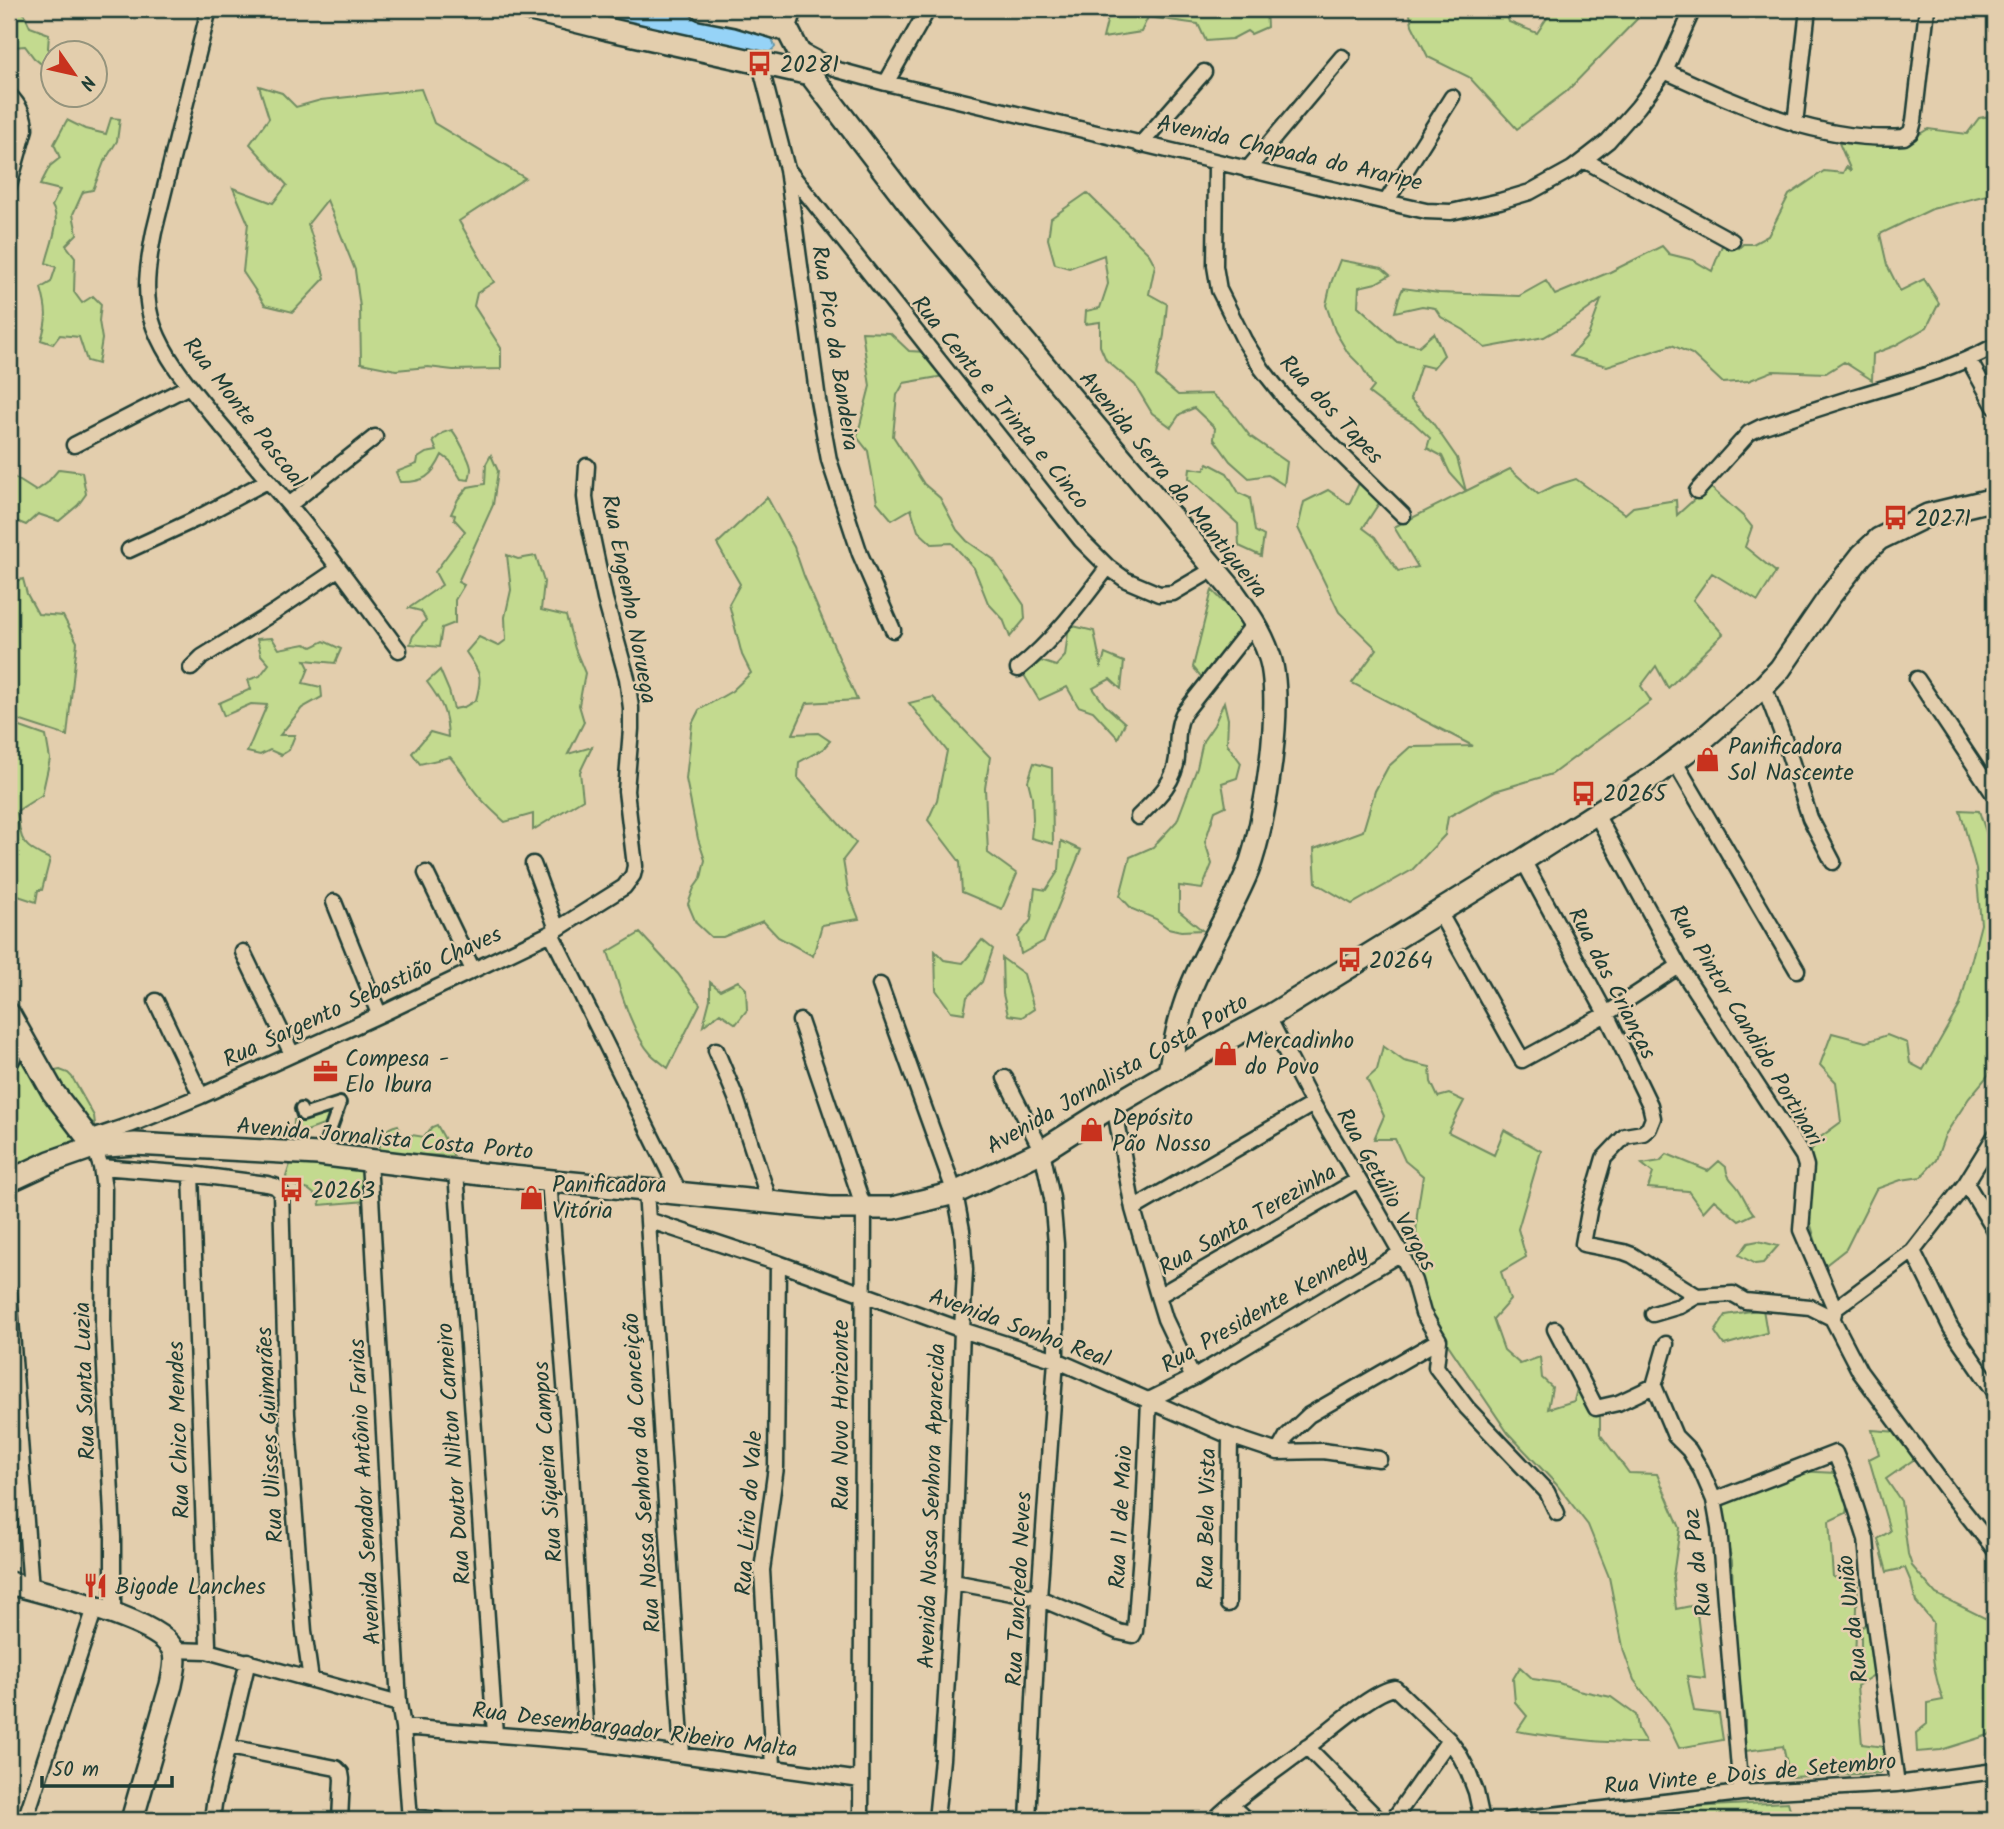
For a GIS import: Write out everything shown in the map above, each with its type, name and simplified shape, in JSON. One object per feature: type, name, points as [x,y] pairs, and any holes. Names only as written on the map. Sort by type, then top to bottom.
[{"type":"main road","points":[[527,9],[760,65],[781,66],[810,74]]},
{"type":"main road","name":"Avenida Chapada do Araripe","points":[[702,9],[738,16],[793,40]]},
{"type":"main road","points":[[793,40],[810,74]]},
{"type":"main road","name":"Avenida Serra da Mantiqueira","points":[[810,74],[915,211],[1229,586],[1254,624],[1270,656],[1275,696],[1272,756],[1258,837],[1237,895],[1190,991],[1177,1027],[1169,1073]]},
{"type":"main road","name":"Avenida Jornalista Costa Porto","points":[[9,1181],[50,1163],[94,1151],[135,1144],[318,1154],[456,1171],[830,1208],[893,1208],[955,1193],[1042,1151],[1114,1105],[1268,1017],[1523,860],[1675,762],[1764,686],[1804,636],[1854,565],[1879,539],[1928,515],[1995,499]]},
{"type":"main road","points":[[9,1058],[13,1023]]},
{"type":"main road","points":[[13,1023],[53,1091],[94,1151]]},
{"type":"main road","points":[[15,1586],[104,1611],[153,1631],[166,1640],[173,1650],[171,1685],[132,1820]]},
{"type":"street","name":"Rua Monte Pascoal","points":[[208,9],[153,233],[148,264],[148,304],[153,326],[165,351],[189,386],[289,505],[399,650]]},
{"type":"street","points":[[793,40],[794,9]]},
{"type":"street","points":[[886,83],[928,9]]},
{"type":"street","name":"Avenida Chapada do Araripe","points":[[793,40],[838,70],[886,83],[1386,202],[1426,211],[1451,212],[1530,192],[1572,169],[1608,141],[1639,107],[1665,71],[1693,9]]},
{"type":"street","points":[[1795,124],[1808,9]]},
{"type":"street","points":[[1665,71],[1736,104],[1795,124],[1838,134],[1896,138],[1908,135],[1914,121],[1927,9]]},
{"type":"street","points":[[1247,170],[1342,57]]},
{"type":"street","name":"Rua Pico da Bandeira","points":[[760,65],[787,169],[818,400],[829,460],[860,554],[893,630]]},
{"type":"street","points":[[1140,145],[1205,72]]},
{"type":"street","points":[[1386,202],[1451,97]]},
{"type":"street","points":[[9,186],[25,129],[25,120],[12,98]]},
{"type":"street","points":[[1584,160],[1732,241]]},
{"type":"street","name":"Rua dos Tapes","points":[[1216,163],[1215,265],[1219,290],[1244,340],[1262,369],[1288,402],[1403,515]]},
{"type":"street","name":"Rua Cento e Trinta e Cinco","points":[[787,169],[1082,540],[1108,567],[1134,584],[1159,594],[1173,593],[1214,569]]},
{"type":"street","points":[[1697,491],[1749,433],[1761,427],[1854,397],[1912,382],[1969,360],[1995,346]]},
{"type":"street","points":[[1969,360],[1995,407]]},
{"type":"street","points":[[74,445],[189,386]]},
{"type":"street","points":[[289,505],[375,437]]},
{"type":"street","name":"Rua Engenho Noruega","points":[[587,466],[585,496],[589,523],[605,599],[627,678],[631,708],[626,791],[635,866]]},
{"type":"street","points":[[128,550],[194,520],[267,481]]},
{"type":"street","points":[[1018,669],[1048,643],[1108,567]]},
{"type":"street","points":[[191,668],[202,657],[338,569]]},
{"type":"street","points":[[1138,817],[1160,795],[1172,774],[1177,758],[1178,723],[1183,714],[1254,624]]},
{"type":"street","points":[[1917,679],[1995,796]]},
{"type":"street","points":[[1764,686],[1810,818],[1833,862]]},
{"type":"street","points":[[1675,762],[1797,970]]},
{"type":"street","name":"Rua Pintor Candido Portinari","points":[[1596,814],[1679,966],[1803,1156],[1806,1166],[1801,1230],[1833,1313],[1860,1372],[1948,1492],[1995,1550]]},
{"type":"street","name":"Rua das Crianças","points":[[1523,860],[1606,1014],[1650,1105],[1653,1118],[1649,1128],[1643,1133],[1625,1136],[1604,1158],[1584,1244],[1632,1255],[1697,1296]]},
{"type":"street","points":[[533,864],[554,931],[680,1194]]},
{"type":"street","name":"Rua Sargento Sebastião Chaves","points":[[94,1151],[142,1120],[201,1096],[554,931],[624,887],[633,875],[635,866]]},
{"type":"street","points":[[426,873],[473,970]]},
{"type":"street","points":[[334,902],[379,1014]]},
{"type":"street","points":[[1439,912],[1522,1060],[1606,1014],[1679,966]]},
{"type":"street","points":[[243,952],[292,1054]]},
{"type":"street","name":"Avenida Nossa Senhora Aparecida","points":[[880,985],[955,1193],[962,1230],[965,1270],[953,1582],[936,1820]]},
{"type":"street","points":[[156,1002],[201,1096]]},
{"type":"street","name":"Rua Getúlio Vargas","points":[[1268,1017],[1313,1104],[1401,1253],[1414,1281],[1423,1313],[1439,1340],[1436,1367],[1449,1387],[1547,1492],[1557,1513]]},
{"type":"street","name":"Rua Novo Horizonte","points":[[800,1021],[864,1208],[861,1820]]},
{"type":"street","points":[[716,1050],[736,1098],[770,1203]]},
{"type":"street","name":"Rua Tancredo Neves","points":[[1005,1077],[1042,1151],[1052,1198],[1056,1244],[1056,1360],[1028,1820]]},
{"type":"street","points":[[301,1109],[303,1115],[340,1103],[325,1145]]},
{"type":"street","points":[[1133,1209],[1313,1104]]},
{"type":"street","points":[[1114,1105],[1133,1209],[1158,1296],[1193,1378]]},
{"type":"street","points":[[1653,1314],[1680,1306],[1697,1296],[1733,1293],[1745,1301],[1810,1307],[1833,1313],[1913,1251],[1966,1183],[1995,1136]]},
{"type":"street","points":[[94,1151],[191,1174]]},
{"type":"street","name":"Rua Santa Luzia","points":[[25,1820],[104,1611],[113,1537],[103,1326],[104,1189],[94,1151]]},
{"type":"street","name":"Avenida Senador Antônio Farias","points":[[369,1160],[399,1704],[410,1819]]},
{"type":"street","name":"Rua Doutor Nilton Carneiro","points":[[456,1171],[495,1734]]},
{"type":"street","name":"Rua Ulisses Guimarães","points":[[191,1174],[267,1184],[281,1192],[287,1414],[304,1630],[311,1680]]},
{"type":"street","name":"Rua Chico Mendes","points":[[191,1174],[208,1618],[207,1651]]},
{"type":"street","name":"Rua Siqueira Campos","points":[[549,1180],[569,1435],[586,1742]]},
{"type":"street","name":"Rua Santa Terezinha","points":[[1158,1296],[1358,1180]]},
{"type":"street","points":[[1966,1183],[1995,1230]]},
{"type":"street","name":"Rua Nossa Senhora da Conceição","points":[[646,1190],[682,1754]]},
{"type":"street","name":"Avenida Sonho Real","points":[[648,1220],[778,1263],[962,1330],[1056,1360],[1230,1436],[1278,1451],[1323,1451],[1379,1460]]},
{"type":"street","points":[[1913,1251],[1951,1328],[1995,1392]]},
{"type":"street","name":"Rua Presidente Kennedy","points":[[1149,1400],[1193,1378],[1401,1253]]},
{"type":"street","name":"Rua Lírio do Vale","points":[[773,1766],[762,1570],[776,1467],[778,1263]]},
{"type":"street","points":[[9,1292],[15,1586]]},
{"type":"street","points":[[1555,1329],[1594,1407],[1598,1409],[1654,1386],[1666,1345]]},
{"type":"street","points":[[1278,1451],[1287,1436],[1309,1415],[1439,1340]]},
{"type":"street","name":"Rua da Paz","points":[[1654,1386],[1675,1437],[1689,1451],[1714,1500],[1720,1541],[1741,1793]]},
{"type":"street","name":"Rua 11 de Maio","points":[[1040,1598],[1119,1632],[1133,1635],[1144,1514],[1149,1400]]},
{"type":"street","name":"Rua Bela Vista","points":[[1228,1604],[1230,1436]]},
{"type":"street","name":"Rua da União","points":[[1714,1500],[1835,1453],[1866,1539],[1871,1597],[1897,1784]]},
{"type":"street","points":[[953,1582],[1040,1598]]},
{"type":"street","points":[[173,1650],[207,1651],[399,1704]]},
{"type":"street","points":[[212,1820],[248,1661]]},
{"type":"street","points":[[1214,1820],[1361,1706],[1395,1688],[1449,1740],[1468,1771],[1482,1820]]},
{"type":"street","name":"Rua Desembargador Ribeiro Malta","points":[[403,1727],[586,1742],[861,1780]]},
{"type":"street","points":[[1393,1820],[1449,1740]]},
{"type":"street","points":[[229,1747],[336,1768],[342,1779],[340,1820]]},
{"type":"street","points":[[1307,1748],[1379,1820]]},
{"type":"street","name":"Rua Vinte e Dois de Setembro","points":[[1509,1820],[1741,1793],[1897,1784],[1995,1771]]},
{"type":"street","points":[[1230,1805],[1247,1820]]},
{"type":"street","points":[[410,1819],[439,1820]]},
{"type":"green space","points":[[9,9],[22,9],[30,27],[49,34],[49,38],[38,38],[38,61],[25,46],[13,47],[9,38]]},
{"type":"green space","points":[[1110,9],[1266,9],[1267,27],[1251,34],[1247,31],[1232,39],[1206,41],[1198,24],[1148,17],[1141,32],[1103,38]]},
{"type":"green space","points":[[1409,9],[1505,9],[1509,22],[1537,33],[1553,9],[1644,9],[1567,91],[1517,129],[1469,77],[1428,57],[1412,25]]},
{"type":"green space","points":[[259,86],[282,93],[296,107],[321,100],[421,89],[434,123],[525,178],[459,221],[494,282],[477,293],[474,306],[501,348],[501,369],[453,370],[428,367],[396,370],[361,363],[360,307],[355,270],[327,200],[308,224],[325,278],[293,312],[265,305],[243,272],[248,223],[233,188],[273,203],[287,185],[250,144],[269,118]]},
{"type":"green space","points":[[1995,115],[1995,193],[1932,209],[1880,234],[1887,265],[1900,291],[1924,279],[1939,303],[1927,327],[1894,346],[1873,354],[1872,380],[1844,362],[1826,373],[1773,371],[1748,381],[1723,383],[1692,354],[1672,345],[1607,366],[1570,356],[1588,336],[1601,300],[1544,337],[1485,348],[1464,330],[1441,317],[1435,308],[1422,306],[1395,312],[1403,288],[1439,293],[1519,296],[1546,281],[1555,295],[1662,246],[1669,254],[1693,260],[1712,271],[1723,243],[1739,248],[1743,244],[1753,244],[1768,236],[1789,195],[1824,171],[1843,173],[1846,167],[1851,171],[1839,143],[1908,141],[1928,129],[1967,134],[1979,118]]},
{"type":"green space","points":[[111,118],[120,119],[117,141],[104,162],[93,190],[83,192],[73,214],[77,234],[66,245],[75,257],[74,292],[82,303],[93,296],[101,304],[99,321],[102,339],[98,364],[87,361],[79,337],[60,335],[53,344],[41,340],[46,314],[41,288],[51,282],[56,267],[46,263],[56,226],[52,206],[60,190],[40,185],[50,166],[60,158],[54,144],[67,120],[85,129],[106,134]]},
{"type":"green space","points":[[1087,193],[1149,254],[1155,265],[1149,294],[1167,304],[1156,376],[1178,395],[1212,394],[1230,410],[1250,436],[1287,462],[1284,485],[1268,475],[1249,478],[1230,461],[1214,439],[1215,428],[1194,408],[1180,414],[1171,427],[1152,413],[1135,385],[1106,360],[1100,346],[1100,322],[1085,324],[1086,311],[1100,308],[1108,284],[1104,255],[1069,268],[1055,264],[1048,239],[1051,218]]},
{"type":"green space","points":[[1340,260],[1382,268],[1390,275],[1376,283],[1359,287],[1358,306],[1397,341],[1419,346],[1434,333],[1444,355],[1433,368],[1421,365],[1410,399],[1432,422],[1457,458],[1466,491],[1450,473],[1442,456],[1427,448],[1430,438],[1413,422],[1394,412],[1369,393],[1374,387],[1335,331],[1326,305]]},
{"type":"green space","points":[[862,332],[890,333],[909,351],[926,352],[944,376],[904,383],[897,395],[893,436],[924,484],[940,498],[957,530],[967,541],[993,559],[1024,605],[1025,619],[1010,637],[1003,619],[988,603],[974,568],[952,543],[932,544],[918,531],[911,509],[892,520],[877,502],[868,451],[857,437],[870,386]]},
{"type":"green space","points":[[452,430],[470,464],[469,480],[461,479],[450,461],[442,455],[426,477],[400,482],[396,472],[417,464],[418,458],[426,453],[437,451],[433,441]]},
{"type":"green space","points":[[491,455],[498,471],[493,505],[458,582],[464,585],[455,600],[455,623],[442,628],[439,647],[410,644],[426,620],[421,611],[409,608],[442,585],[435,572],[465,531],[454,519],[455,515],[451,514],[468,487],[485,484],[486,464]]},
{"type":"green space","points":[[1208,463],[1227,473],[1239,493],[1250,498],[1255,531],[1264,536],[1261,556],[1239,546],[1238,524],[1189,478],[1190,468],[1204,470]]},
{"type":"green space","points":[[59,469],[82,472],[86,494],[78,505],[59,521],[38,514],[26,525],[9,518],[9,474],[36,491]]},
{"type":"green space","points":[[1510,469],[1538,494],[1576,479],[1625,514],[1633,507],[1676,500],[1677,515],[1709,486],[1752,527],[1745,547],[1776,572],[1758,601],[1712,573],[1693,600],[1723,634],[1668,688],[1656,666],[1641,686],[1651,701],[1552,774],[1495,791],[1448,817],[1445,835],[1412,870],[1352,904],[1316,883],[1314,849],[1363,831],[1375,791],[1388,767],[1410,747],[1473,746],[1352,683],[1377,649],[1339,612],[1298,528],[1304,502],[1328,490],[1349,504],[1361,479],[1381,500],[1363,528],[1375,537],[1398,571],[1418,567],[1394,527]]},
{"type":"green space","points":[[767,497],[794,547],[857,700],[807,703],[793,734],[818,733],[830,741],[823,749],[799,762],[798,778],[856,843],[843,860],[848,891],[859,919],[822,925],[813,956],[778,937],[763,921],[723,937],[711,937],[696,923],[688,904],[701,878],[705,860],[686,779],[692,724],[699,710],[732,691],[751,673],[742,655],[729,604],[740,584],[717,544]]},
{"type":"green space","points":[[507,555],[518,559],[536,556],[544,582],[541,610],[566,616],[585,673],[579,705],[584,722],[568,754],[592,747],[580,772],[583,799],[533,830],[533,814],[505,822],[480,798],[450,757],[420,764],[412,753],[430,732],[448,737],[443,708],[427,682],[440,670],[454,709],[464,707],[476,700],[480,679],[466,652],[479,637],[498,646],[506,640],[505,617],[511,590]]},
{"type":"green space","points":[[23,579],[27,594],[38,614],[63,616],[77,642],[67,736],[9,717],[9,583]]},
{"type":"green space","points":[[1212,590],[1246,625],[1203,679],[1193,667]]},
{"type":"green space","points":[[1069,625],[1094,631],[1101,666],[1105,654],[1124,662],[1121,689],[1110,679],[1093,688],[1105,705],[1125,723],[1118,738],[1093,711],[1078,706],[1067,687],[1039,700],[1024,675],[1041,661],[1056,666],[1065,656]]},
{"type":"green space","points":[[272,638],[279,649],[305,644],[312,647],[324,641],[341,649],[335,663],[305,660],[309,668],[303,683],[321,687],[322,697],[302,708],[280,735],[295,735],[289,750],[281,755],[270,750],[260,755],[247,752],[267,705],[251,704],[224,716],[219,703],[251,689],[248,680],[260,676],[269,664],[261,655],[257,639]]},
{"type":"green space","points":[[933,697],[990,757],[985,788],[988,853],[1017,874],[1002,909],[962,892],[960,862],[928,820],[937,800],[947,751],[909,703]]},
{"type":"green space","points":[[1224,702],[1228,719],[1227,744],[1241,763],[1237,778],[1222,783],[1226,806],[1215,811],[1205,842],[1212,864],[1202,889],[1179,886],[1179,911],[1202,930],[1181,931],[1168,928],[1156,919],[1132,909],[1120,896],[1130,857],[1153,847],[1177,821],[1197,768],[1203,741]]},
{"type":"green space","points":[[9,723],[46,736],[50,759],[42,795],[17,811],[24,842],[33,851],[50,859],[36,902],[9,893]]},
{"type":"green space","points":[[1034,763],[1052,768],[1053,844],[1031,838],[1032,797],[1028,781]]},
{"type":"green space","points":[[1960,810],[1979,811],[1995,859],[1995,1067],[1969,1098],[1945,1135],[1936,1160],[1921,1177],[1901,1180],[1876,1189],[1846,1249],[1823,1267],[1806,1208],[1809,1156],[1818,1139],[1841,1122],[1836,1082],[1820,1065],[1832,1033],[1866,1042],[1887,1035],[1907,1043],[1910,1063],[1923,1070],[1960,1005],[1981,924],[1976,869]]},
{"type":"green space","points":[[1061,841],[1081,850],[1044,941],[1021,954],[1018,937],[1031,920],[1035,888],[1046,890],[1059,870]]},
{"type":"green space","points":[[640,933],[678,974],[700,1004],[668,1068],[651,1054],[637,1033],[608,952]]},
{"type":"green space","points":[[982,940],[993,949],[982,982],[967,997],[964,1013],[951,1011],[936,990],[935,951],[944,960],[963,963]]},
{"type":"green space","points":[[1002,958],[1024,974],[1034,1009],[1022,1017],[1008,1015],[1003,994]]},
{"type":"green space","points":[[738,981],[746,989],[747,1010],[736,1024],[720,1013],[703,1026],[710,999],[710,982],[720,990]]},
{"type":"green space","points":[[19,1042],[89,1138],[9,1181],[9,1068]]},
{"type":"green space","points":[[1383,1046],[1404,1061],[1430,1067],[1431,1082],[1438,1097],[1449,1094],[1464,1101],[1448,1132],[1494,1155],[1504,1130],[1541,1151],[1518,1229],[1526,1257],[1501,1272],[1510,1300],[1493,1319],[1504,1350],[1520,1364],[1540,1357],[1542,1378],[1552,1387],[1548,1409],[1574,1401],[1577,1389],[1600,1417],[1600,1434],[1629,1473],[1657,1474],[1680,1528],[1673,1576],[1676,1609],[1696,1605],[1705,1678],[1687,1676],[1694,1711],[1719,1714],[1723,1740],[1679,1748],[1669,1727],[1634,1680],[1624,1652],[1609,1577],[1588,1525],[1556,1484],[1508,1433],[1428,1315],[1412,1263],[1423,1176],[1405,1161],[1395,1139],[1374,1139],[1384,1116],[1367,1079],[1377,1070]]},
{"type":"green space","points":[[60,1070],[72,1077],[94,1116],[95,1124],[84,1117],[45,1073]]},
{"type":"green space","points":[[335,1109],[329,1123],[293,1136],[294,1120]]},
{"type":"green space","points":[[398,1125],[403,1138],[412,1135],[424,1137],[437,1125],[454,1156],[379,1150],[386,1131]]},
{"type":"green space","points":[[1667,1154],[1708,1171],[1719,1161],[1726,1167],[1754,1214],[1739,1221],[1714,1200],[1703,1212],[1688,1191],[1648,1188],[1653,1173],[1642,1164],[1660,1161]]},
{"type":"green space","points":[[293,1155],[364,1168],[366,1201],[320,1205],[319,1198],[309,1190],[289,1184],[286,1177]]},
{"type":"green space","points":[[1758,1241],[1778,1246],[1763,1263],[1755,1264],[1739,1255],[1748,1243]]},
{"type":"green space","points":[[1763,1309],[1767,1333],[1724,1345],[1715,1332],[1726,1315]]},
{"type":"green space","points":[[1872,1430],[1898,1432],[1916,1458],[1886,1479],[1901,1501],[1912,1566],[1936,1594],[1995,1623],[1995,1733],[1941,1750],[1917,1752],[1916,1733],[1927,1724],[1927,1703],[1943,1700],[1934,1661],[1933,1622],[1916,1602],[1905,1568],[1887,1572],[1878,1539],[1890,1531],[1869,1459],[1879,1454]]},
{"type":"green space","points":[[1797,1471],[1836,1473],[1848,1501],[1846,1513],[1829,1521],[1833,1577],[1858,1582],[1855,1659],[1861,1652],[1861,1628],[1870,1622],[1884,1643],[1889,1665],[1857,1686],[1862,1744],[1884,1747],[1880,1773],[1790,1777],[1783,1746],[1745,1751],[1745,1720],[1735,1663],[1732,1561],[1717,1502]]},
{"type":"green space","points":[[1520,1667],[1533,1679],[1611,1697],[1636,1715],[1638,1729],[1646,1743],[1614,1743],[1517,1731],[1527,1716],[1515,1702],[1513,1679]]},
{"type":"green space","points":[[1788,1802],[1793,1820],[1672,1820],[1673,1808]]},
{"type":"water","points":[[562,9],[661,9],[751,28],[771,35],[775,47],[765,57]]},
{"type":"place","name":"20281","points":[[760,64]]},
{"type":"place","name":"20271","points":[[1895,518]]},
{"type":"place","name":"Panificadora Sol Nascente","points":[[1708,759]]},
{"type":"place","name":"20265","points":[[1583,793]]},
{"type":"place","name":"20264","points":[[1349,960]]},
{"type":"place","name":"Mercadinho do Povo","points":[[1225,1053]]},
{"type":"place","name":"Compesa - Elo Ibura","points":[[325,1071]]},
{"type":"place","name":"Depósito Pão Nosso","points":[[1092,1130]]},
{"type":"place","name":"20263","points":[[291,1190]]},
{"type":"place","name":"Panificadora Vitória","points":[[532,1197]]},
{"type":"place","name":"Bigode Lanches","points":[[95,1586]]}]
